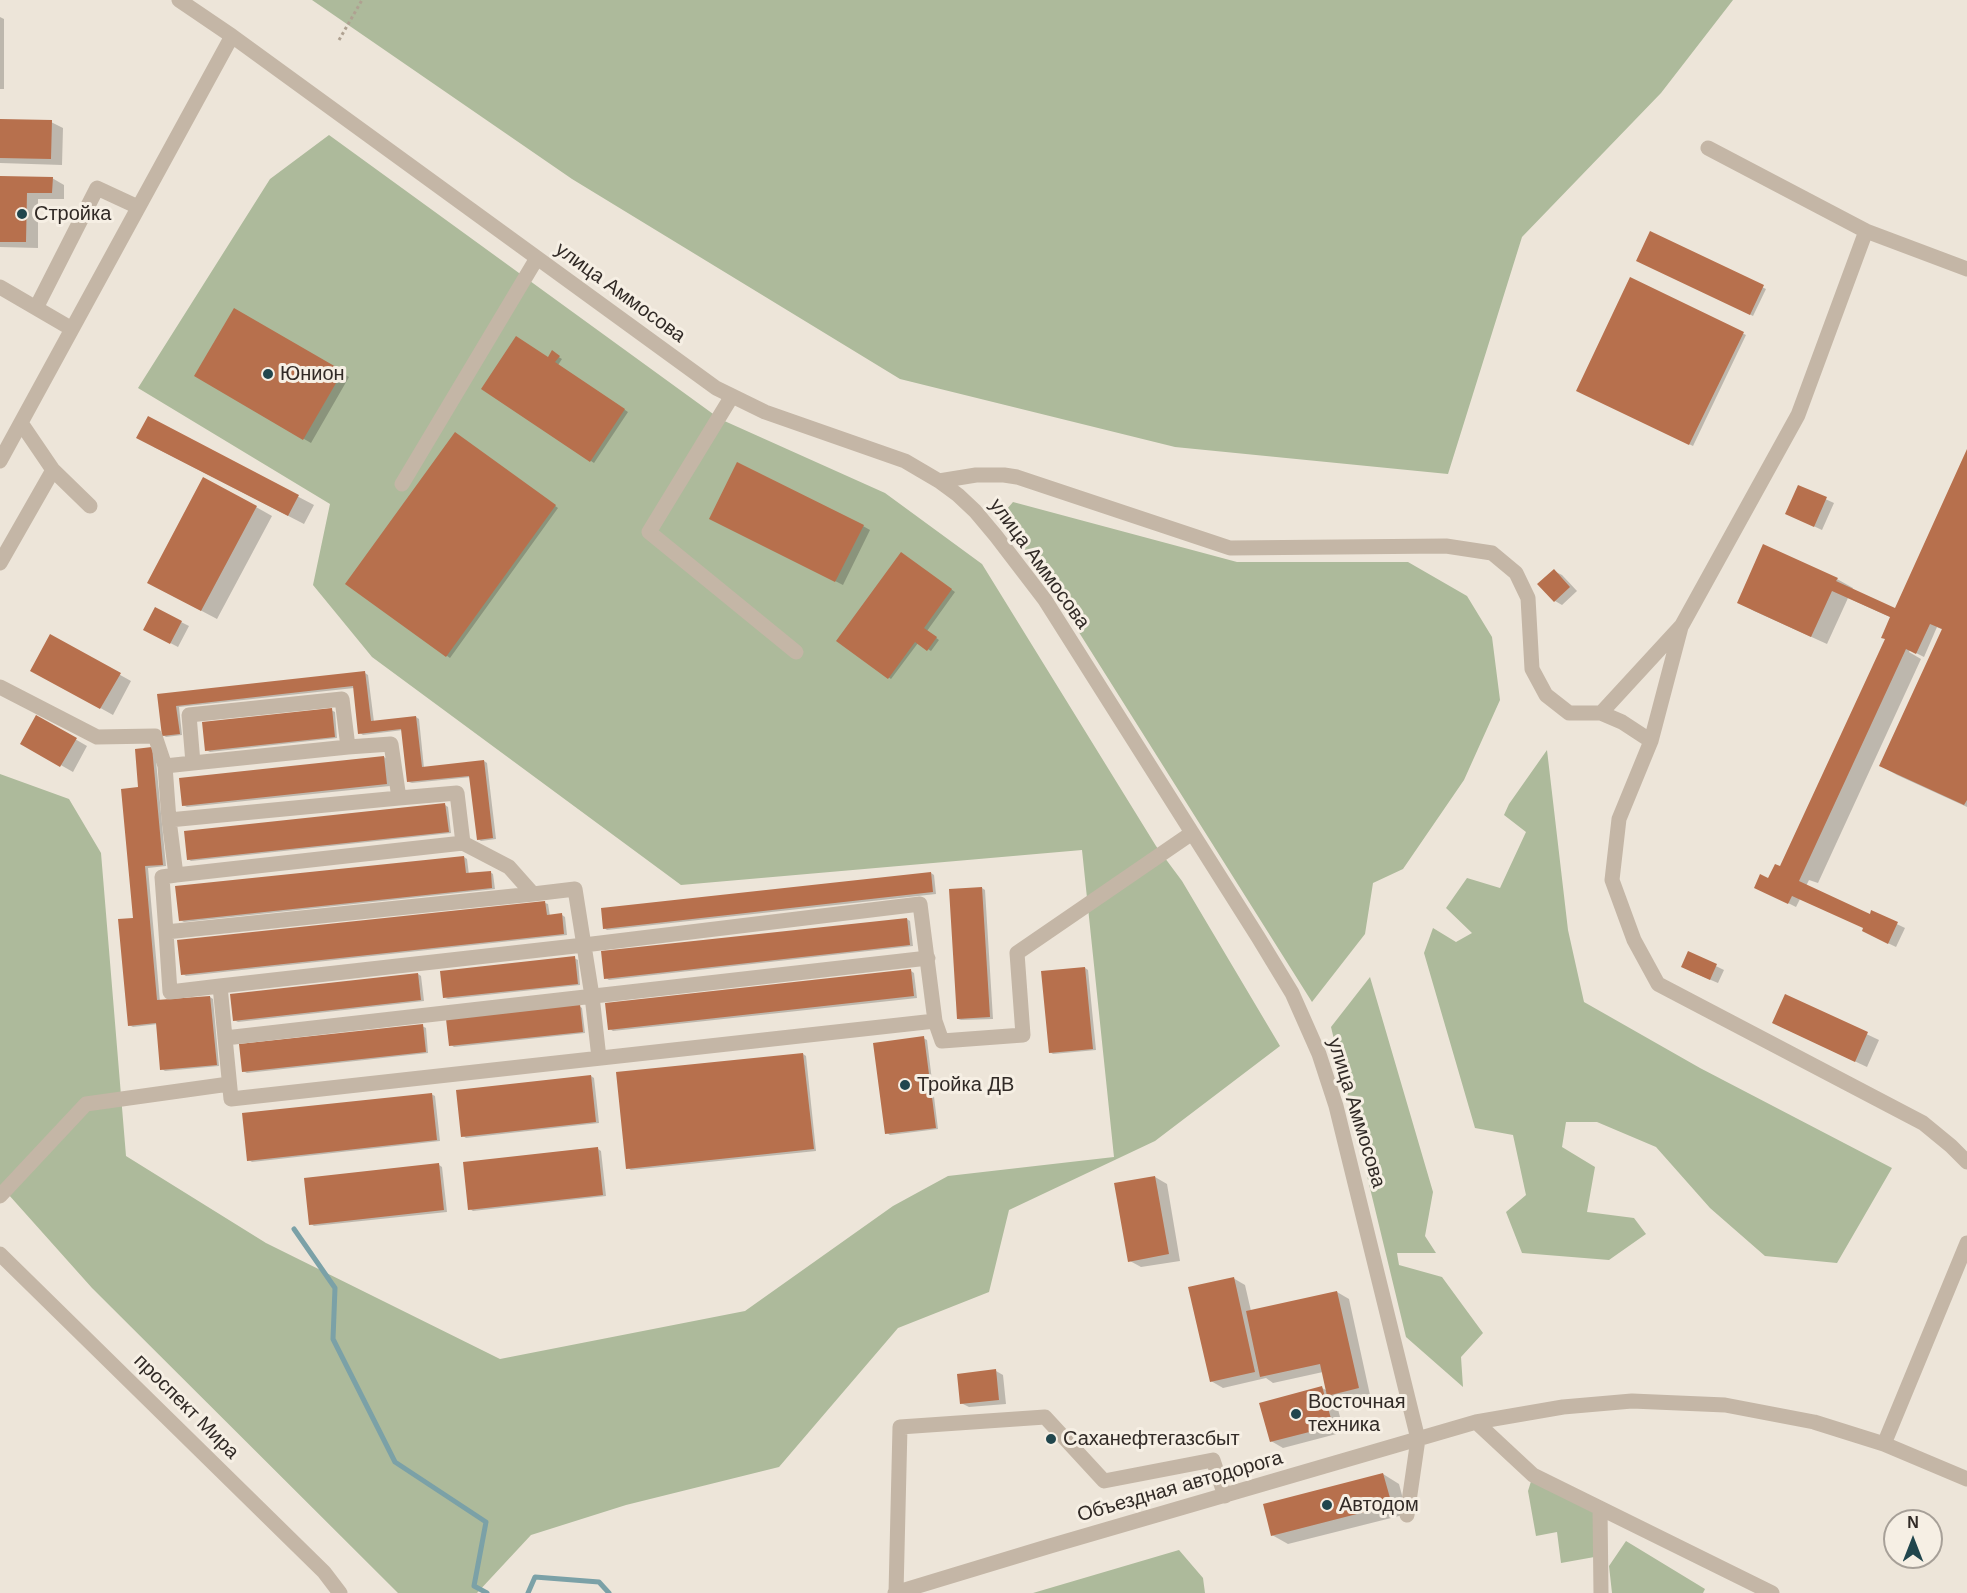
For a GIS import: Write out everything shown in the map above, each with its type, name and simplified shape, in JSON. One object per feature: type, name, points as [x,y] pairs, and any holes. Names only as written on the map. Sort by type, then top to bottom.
[{"type":"street","name":"улица Аммосова","points":[[179,0],[232,36],[716,388],[765,412],[905,461],[939,481],[975,511],[1045,600],[1292,993],[1319,1054],[1336,1106],[1418,1439]]},
{"type":"street","points":[[0,461],[232,36]]},
{"type":"street","points":[[1708,148],[1866,231],[1967,269]]},
{"type":"street","points":[[36,308],[97,188],[138,207]]},
{"type":"street","points":[[1601,713],[1682,625],[1798,415],[1866,231]]},
{"type":"street","points":[[402,484],[537,258]]},
{"type":"street","points":[[0,287],[72,329]]},
{"type":"street","points":[[732,396],[649,532],[796,652]]},
{"type":"street","points":[[21,423],[53,470],[90,506]]},
{"type":"street","points":[[0,563],[53,470]]},
{"type":"street","points":[[939,481],[976,475],[1017,477],[1230,548],[1446,546],[1492,553],[1516,573],[1528,598],[1532,669],[1546,695],[1569,713],[1601,713],[1622,722],[1651,741]]},
{"type":"street","points":[[1682,625],[1651,741],[1619,819],[1612,880],[1634,940],[1658,984],[1923,1123],[1967,1162]]},
{"type":"street","points":[[0,687],[97,737],[155,736],[165,766],[176,875]]},
{"type":"street","points":[[193,763],[189,715],[342,699],[348,747]]},
{"type":"street","points":[[165,766],[392,744],[399,798]]},
{"type":"street","points":[[169,820],[457,793],[463,843]]},
{"type":"street","points":[[533,894],[509,867],[463,843],[162,877],[170,992],[920,904],[935,1021],[942,1041],[1023,1035],[1017,953],[1192,833]]},
{"type":"street","points":[[166,932],[575,889],[599,1058]]},
{"type":"street","points":[[225,1038],[928,958]]},
{"type":"street","points":[[220,986],[231,1099],[935,1021]]},
{"type":"street","points":[[0,1196],[86,1104],[229,1084]]},
{"type":"street","points":[[1884,1444],[1967,1243]]},
{"type":"street","name":"проспект Мира","points":[[0,1254],[324,1572],[340,1593]]},
{"type":"street","name":"Объездная автодорога","points":[[896,1593],[1476,1422],[1563,1407],[1632,1401],[1725,1405],[1814,1422],[1884,1444],[1967,1479]]},
{"type":"street","points":[[896,1593],[900,1427],[1046,1417],[1104,1481],[1213,1460],[1225,1496]]},
{"type":"street","points":[[1476,1422],[1533,1475],[1772,1593]]},
{"type":"street","points":[[1407,1515],[1418,1439]]},
{"type":"street","points":[[1600,1508],[1601,1593]]},
{"type":"path","points":[[339,40],[362,0]]},
{"type":"green space","points":[[312,0],[1733,0],[1661,93],[1522,237],[1448,474],[1175,447],[900,379],[572,179]]},
{"type":"green space","points":[[329,135],[720,419],[885,493],[982,564],[1156,846],[1182,881],[1280,1046],[1155,1141],[1009,1210],[989,1292],[898,1328],[779,1467],[626,1505],[531,1535],[477,1593],[398,1593],[92,1288],[0,1185],[0,774],[69,799],[101,853],[126,1156],[266,1243],[500,1359],[745,1311],[893,1206],[948,1176],[1114,1157],[1082,850],[681,885],[372,657],[313,585],[330,504],[138,388],[270,179]]},
{"type":"green space","points":[[1013,502],[1237,562],[1408,562],[1467,596],[1492,637],[1500,700],[1464,780],[1403,869],[1373,883],[1365,934],[1312,1002],[1075,626],[1001,516]]},
{"type":"green space","points":[[1547,750],[1568,930],[1584,1002],[1700,1068],[1892,1168],[1837,1263],[1765,1256],[1710,1208],[1656,1147],[1597,1122],[1566,1122],[1562,1147],[1595,1167],[1587,1212],[1634,1218],[1646,1234],[1609,1260],[1522,1253],[1506,1212],[1526,1195],[1513,1135],[1475,1128],[1424,953],[1433,928],[1456,942],[1472,933],[1446,908],[1467,878],[1500,888],[1526,832],[1504,815],[1509,804]]},
{"type":"green space","points":[[1370,977],[1433,1192],[1425,1236],[1436,1253],[1397,1253],[1399,1265],[1442,1277],[1483,1333],[1461,1357],[1463,1387],[1406,1337],[1331,1027]]},
{"type":"green space","points":[[1533,1475],[1600,1508],[1600,1556],[1561,1563],[1557,1532],[1536,1536],[1528,1491]]},
{"type":"green space","points":[[1626,1541],[1705,1589],[1703,1593],[1612,1593],[1609,1566]]},
{"type":"green space","points":[[1179,1550],[1203,1578],[1205,1593],[1033,1593]]},
{"type":"building","points":[[0,119],[52,120],[51,159],[0,158]]},
{"type":"building","points":[[0,176],[53,177],[52,193],[27,193],[26,242],[0,242]]},
{"type":"building","points":[[1650,231],[1764,285],[1750,315],[1636,261]]},
{"type":"building","points":[[1630,277],[1744,332],[1689,445],[1576,391]]},
{"type":"building","name":"Юнион","points":[[234,308],[343,371],[303,440],[194,376]]},
{"type":"building","points":[[516,336],[548,357],[552,350],[560,356],[555,362],[625,409],[590,462],[481,389]]},
{"type":"building","points":[[148,416],[299,495],[288,516],[136,438]]},
{"type":"building","points":[[455,432],[556,505],[446,657],[345,584]]},
{"type":"building","points":[[1967,449],[1967,800],[1964,805],[1879,766],[1942,629],[1930,624],[1916,654],[1906,649],[1799,881],[1870,914],[1871,910],[1898,922],[1888,944],[1862,931],[1863,928],[1792,896],[1788,904],[1754,888],[1760,874],[1768,878],[1775,864],[1780,866],[1885,639],[1881,638],[1890,617],[1832,591],[1811,637],[1737,603],[1763,544],[1838,578],[1836,581],[1895,608]]},
{"type":"building","points":[[737,462],[864,525],[835,582],[709,519]]},
{"type":"building","points":[[203,477],[257,506],[201,611],[147,583]]},
{"type":"building","points":[[1798,485],[1827,497],[1814,527],[1785,514]]},
{"type":"building","points":[[901,552],[952,589],[924,628],[937,637],[927,651],[915,642],[888,679],[836,641]]},
{"type":"building","points":[[1554,569],[1570,587],[1554,602],[1537,584]]},
{"type":"building","points":[[155,607],[182,621],[170,644],[143,630]]},
{"type":"building","points":[[50,634],[121,673],[100,709],[30,671]]},
{"type":"building","points":[[365,671],[371,721],[416,716],[422,767],[484,760],[493,838],[477,840],[469,776],[407,782],[401,729],[358,734],[353,686],[176,706],[180,734],[162,736],[157,694]]},
{"type":"building","points":[[332,708],[335,737],[205,751],[202,722]]},
{"type":"building","points":[[36,715],[77,738],[60,767],[20,744]]},
{"type":"building","points":[[152,747],[163,865],[145,866],[157,1000],[210,996],[217,1065],[160,1070],[156,1023],[128,1026],[118,919],[133,918],[121,789],[138,787],[135,749]]},
{"type":"building","points":[[384,756],[387,784],[182,806],[179,778]]},
{"type":"building","points":[[445,803],[449,832],[187,860],[184,831]]},
{"type":"building","points":[[464,856],[466,873],[491,871],[492,888],[179,921],[175,886]]},
{"type":"building","points":[[931,872],[933,892],[603,929],[601,908]]},
{"type":"building","points":[[982,887],[990,1017],[957,1019],[949,889]]},
{"type":"building","points":[[545,901],[547,915],[562,913],[564,934],[181,975],[177,940]]},
{"type":"building","points":[[907,918],[910,945],[604,979],[601,951]]},
{"type":"building","points":[[1688,951],[1717,964],[1710,980],[1681,967]]},
{"type":"building","points":[[575,956],[578,984],[443,998],[440,971]]},
{"type":"building","points":[[1085,967],[1093,1049],[1049,1053],[1041,971]]},
{"type":"building","points":[[911,969],[914,996],[608,1030],[605,1003]]},
{"type":"building","points":[[418,973],[421,1000],[233,1021],[230,994]]},
{"type":"building","points":[[1785,994],[1868,1032],[1855,1062],[1772,1023]]},
{"type":"building","points":[[580,1004],[583,1032],[449,1046],[446,1019]]},
{"type":"building","points":[[423,1024],[426,1052],[242,1072],[239,1044]]},
{"type":"building","name":"Тройка ДВ","points":[[924,1036],[936,1128],[885,1134],[873,1043]]},
{"type":"building","points":[[803,1053],[814,1149],[626,1169],[616,1072]]},
{"type":"building","points":[[591,1075],[596,1122],[461,1137],[456,1090]]},
{"type":"building","points":[[432,1093],[437,1140],[247,1161],[242,1113]]},
{"type":"building","points":[[598,1147],[603,1195],[468,1210],[463,1162]]},
{"type":"building","points":[[439,1163],[444,1210],[309,1225],[304,1178]]},
{"type":"building","points":[[1155,1176],[1169,1254],[1128,1262],[1114,1183]]},
{"type":"building","points":[[1234,1277],[1255,1372],[1210,1382],[1188,1287]]},
{"type":"building","points":[[1337,1291],[1359,1388],[1327,1396],[1320,1364],[1260,1377],[1246,1311]]},
{"type":"building","points":[[996,1369],[999,1400],[960,1404],[957,1374]]},
{"type":"building","name":"Восточная техника","points":[[1322,1386],[1333,1426],[1270,1442],[1259,1403]]},
{"type":"building","name":"Автодом","points":[[1383,1473],[1392,1505],[1271,1536],[1263,1504]]},
{"type":"waterway","points":[[294,1229],[335,1288],[333,1339],[395,1462],[486,1522],[474,1586],[487,1593]]},
{"type":"waterway","points":[[528,1593],[535,1577],[599,1582],[609,1593]]},
{"type":"place","name":"Стройка","points":[[22,214]]},
{"type":"place","name":"Юнион","points":[[268,374]]},
{"type":"place","name":"Тройка ДВ","points":[[905,1085]]},
{"type":"place","name":"Восточная техника","points":[[1296,1414]]},
{"type":"place","name":"Саханефтегазсбыт","points":[[1051,1439]]},
{"type":"place","name":"Автодом","points":[[1327,1505]]}]
